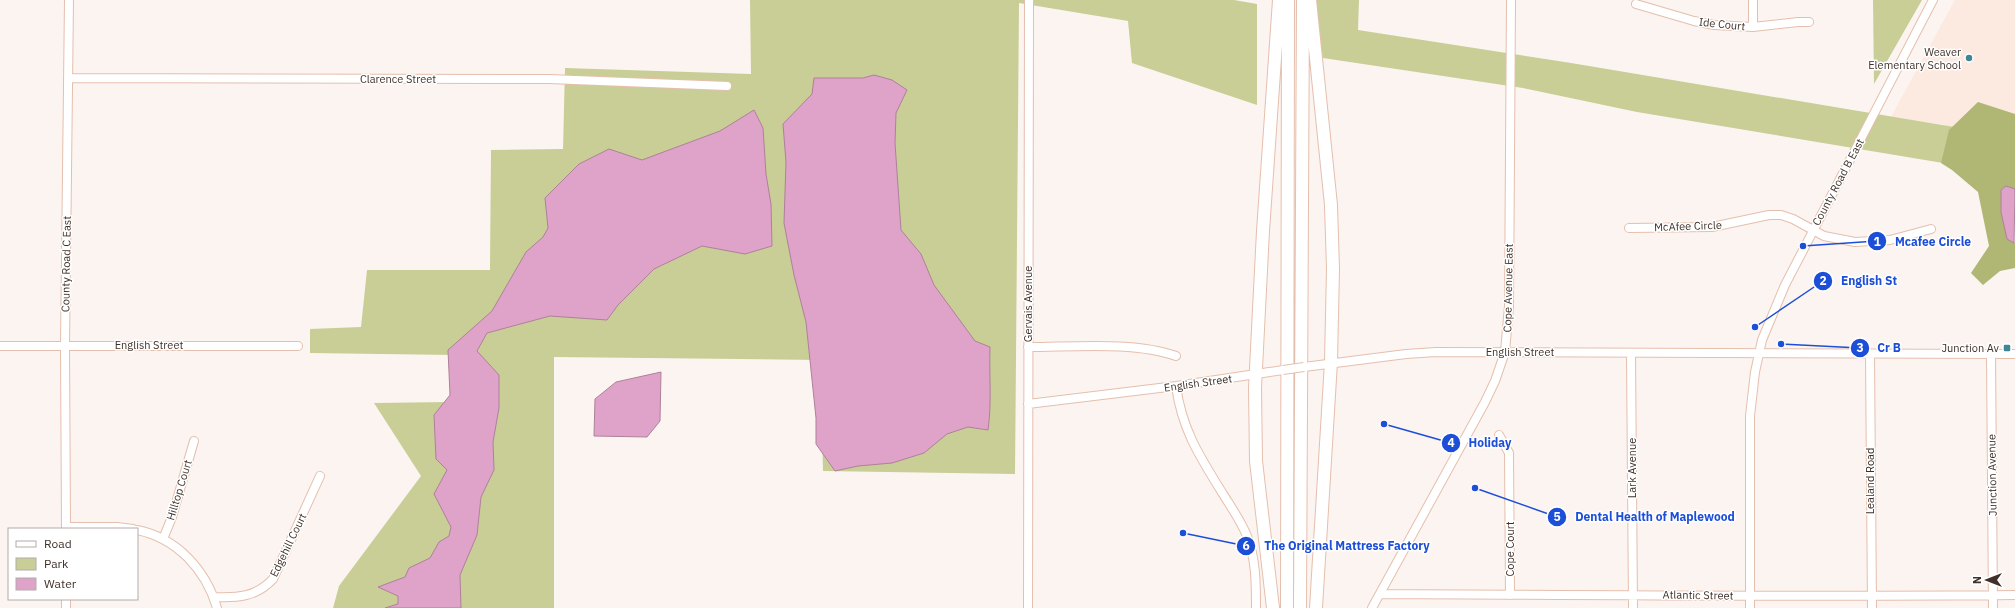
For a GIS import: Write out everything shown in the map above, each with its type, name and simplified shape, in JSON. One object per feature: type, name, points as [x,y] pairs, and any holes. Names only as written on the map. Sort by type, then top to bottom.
[{"type":"highway","points":[[1273,608],[1256,461],[1255,375],[1263,223],[1279,0]]},
{"type":"highway","points":[[1286,608],[1288,0]]},
{"type":"highway","points":[[1300,608],[1303,0]]},
{"type":"highway","points":[[1310,0],[1331,205],[1333,269],[1331,362],[1316,608]]},
{"type":"street","name":"County Road C East","points":[[66,528],[65,344],[69,0]]},
{"type":"street","name":"Gervais Avenue","points":[[1028,608],[1029,0]]},
{"type":"street","name":"Cope Avenue East","points":[[1372,608],[1485,402],[1505,352],[1509,312],[1511,0]]},
{"type":"street","points":[[1753,0],[1753,27]]},
{"type":"street","name":"County Road B East","points":[[1750,608],[1750,416],[1759,353],[1774,308],[1933,0]]},
{"type":"street","name":"Ide Court","points":[[1636,4],[1694,21],[1714,25],[1753,27],[1809,22]]},
{"type":"street","name":"Clarence Street","points":[[68,78],[549,79],[727,86]]},
{"type":"street","name":"McAfee Circle","points":[[1629,228],[1719,226],[1769,215],[1781,215],[1814,228],[1824,236],[1855,242],[1884,241],[1931,229]]},
{"type":"street","name":"English Street","points":[[0,346],[65,344],[298,346]]},
{"type":"street","points":[[1028,347],[1118,347],[1163,351],[1176,356]]},
{"type":"street","name":"English Street","points":[[1028,404],[1176,386],[1255,375],[1331,362],[1409,353],[2015,354]]},
{"type":"street","name":"Lark Avenue","points":[[1631,353],[1633,608]]},
{"type":"street","name":"Lealand Road","points":[[1870,354],[1872,608]]},
{"type":"street","name":"Junction Avenue","points":[[1991,354],[1993,608]]},
{"type":"street","points":[[1176,386],[1178,406],[1189,438],[1240,521],[1247,536],[1255,570],[1256,608]]},
{"type":"street","name":"Cope Court","points":[[1499,435],[1509,453],[1510,594]]},
{"type":"street","name":"Hilltop Court","points":[[163,539],[172,517],[194,441]]},
{"type":"street","name":"Edgehill Court","points":[[214,597],[249,596],[267,586],[273,579],[320,476]]},
{"type":"street","points":[[66,528],[125,528]]},
{"type":"street","points":[[138,530],[163,539],[177,548],[198,568],[214,597],[218,608]]},
{"type":"street","name":"Atlantic Street","points":[[1381,594],[1633,594],[1872,597],[2015,596]]},
{"type":"shaded area","name":"Weaver Elementary School","points":[[1955,0],[2015,0],[2015,136],[1891,117]]},
{"type":"green space","points":[[750,0],[1234,0],[1257,4],[1257,105],[1132,63],[1128,21],[1019,3],[1015,474],[823,471],[820,360],[554,357],[554,608],[333,608],[339,586],[421,476],[374,403],[449,402],[454,355],[310,353],[310,329],[361,327],[367,270],[490,270],[491,150],[563,149],[565,68],[751,74]]},
{"type":"green space","points":[[1314,0],[1359,0],[1358,30],[1571,63],[2015,136],[2015,175],[1637,112],[1523,88],[1323,58],[1314,9]]},
{"type":"green space","points":[[1873,0],[1922,0],[1874,84]]},
{"type":"green space","points":[[1978,102],[2015,114],[2015,189],[2006,186],[2001,190],[2001,212],[2014,243],[2015,242],[2015,268],[2000,271],[1983,285],[1971,273],[1989,246],[1978,192],[1952,170],[1941,163],[1949,130]]},
{"type":"water","points":[[874,75],[892,80],[907,90],[896,113],[895,143],[901,230],[921,254],[934,285],[975,341],[990,347],[989,420],[988,430],[968,427],[947,434],[924,453],[892,463],[858,466],[835,471],[816,444],[816,418],[806,322],[794,275],[784,223],[786,162],[783,124],[812,94],[814,78],[863,78]]},
{"type":"water","points":[[754,110],[763,128],[766,174],[771,204],[772,246],[745,254],[702,246],[654,269],[618,305],[607,320],[550,316],[487,333],[477,351],[499,375],[499,408],[493,442],[494,470],[481,497],[477,535],[460,575],[461,608],[385,608],[398,604],[398,596],[378,587],[405,577],[409,568],[430,558],[439,542],[449,536],[451,527],[434,494],[447,470],[436,459],[434,415],[450,395],[448,350],[492,311],[526,252],[543,237],[548,228],[545,198],[579,164],[609,149],[642,160],[720,131]]},
{"type":"water","points":[[2006,186],[2015,189],[2014,243],[2007,239],[2001,212],[2001,190]]},
{"type":"water","points":[[661,372],[660,421],[647,437],[594,436],[595,399],[616,382]]},
{"type":"place","name":"Weaver Elementary School","points":[[1969,58]]},
{"type":"place","name":"Mcafee Circle","points":[[1803,246]]},
{"type":"place","name":"English St","points":[[1755,327]]},
{"type":"place","name":"Cr B","points":[[1781,344]]},
{"type":"place","name":"Junction Av","points":[[2007,348]]},
{"type":"place","name":"Holiday","points":[[1384,424]]},
{"type":"place","name":"Dental Health of Maplewood","points":[[1475,488]]},
{"type":"place","name":"The Original Mattress Factory","points":[[1183,533]]}]
